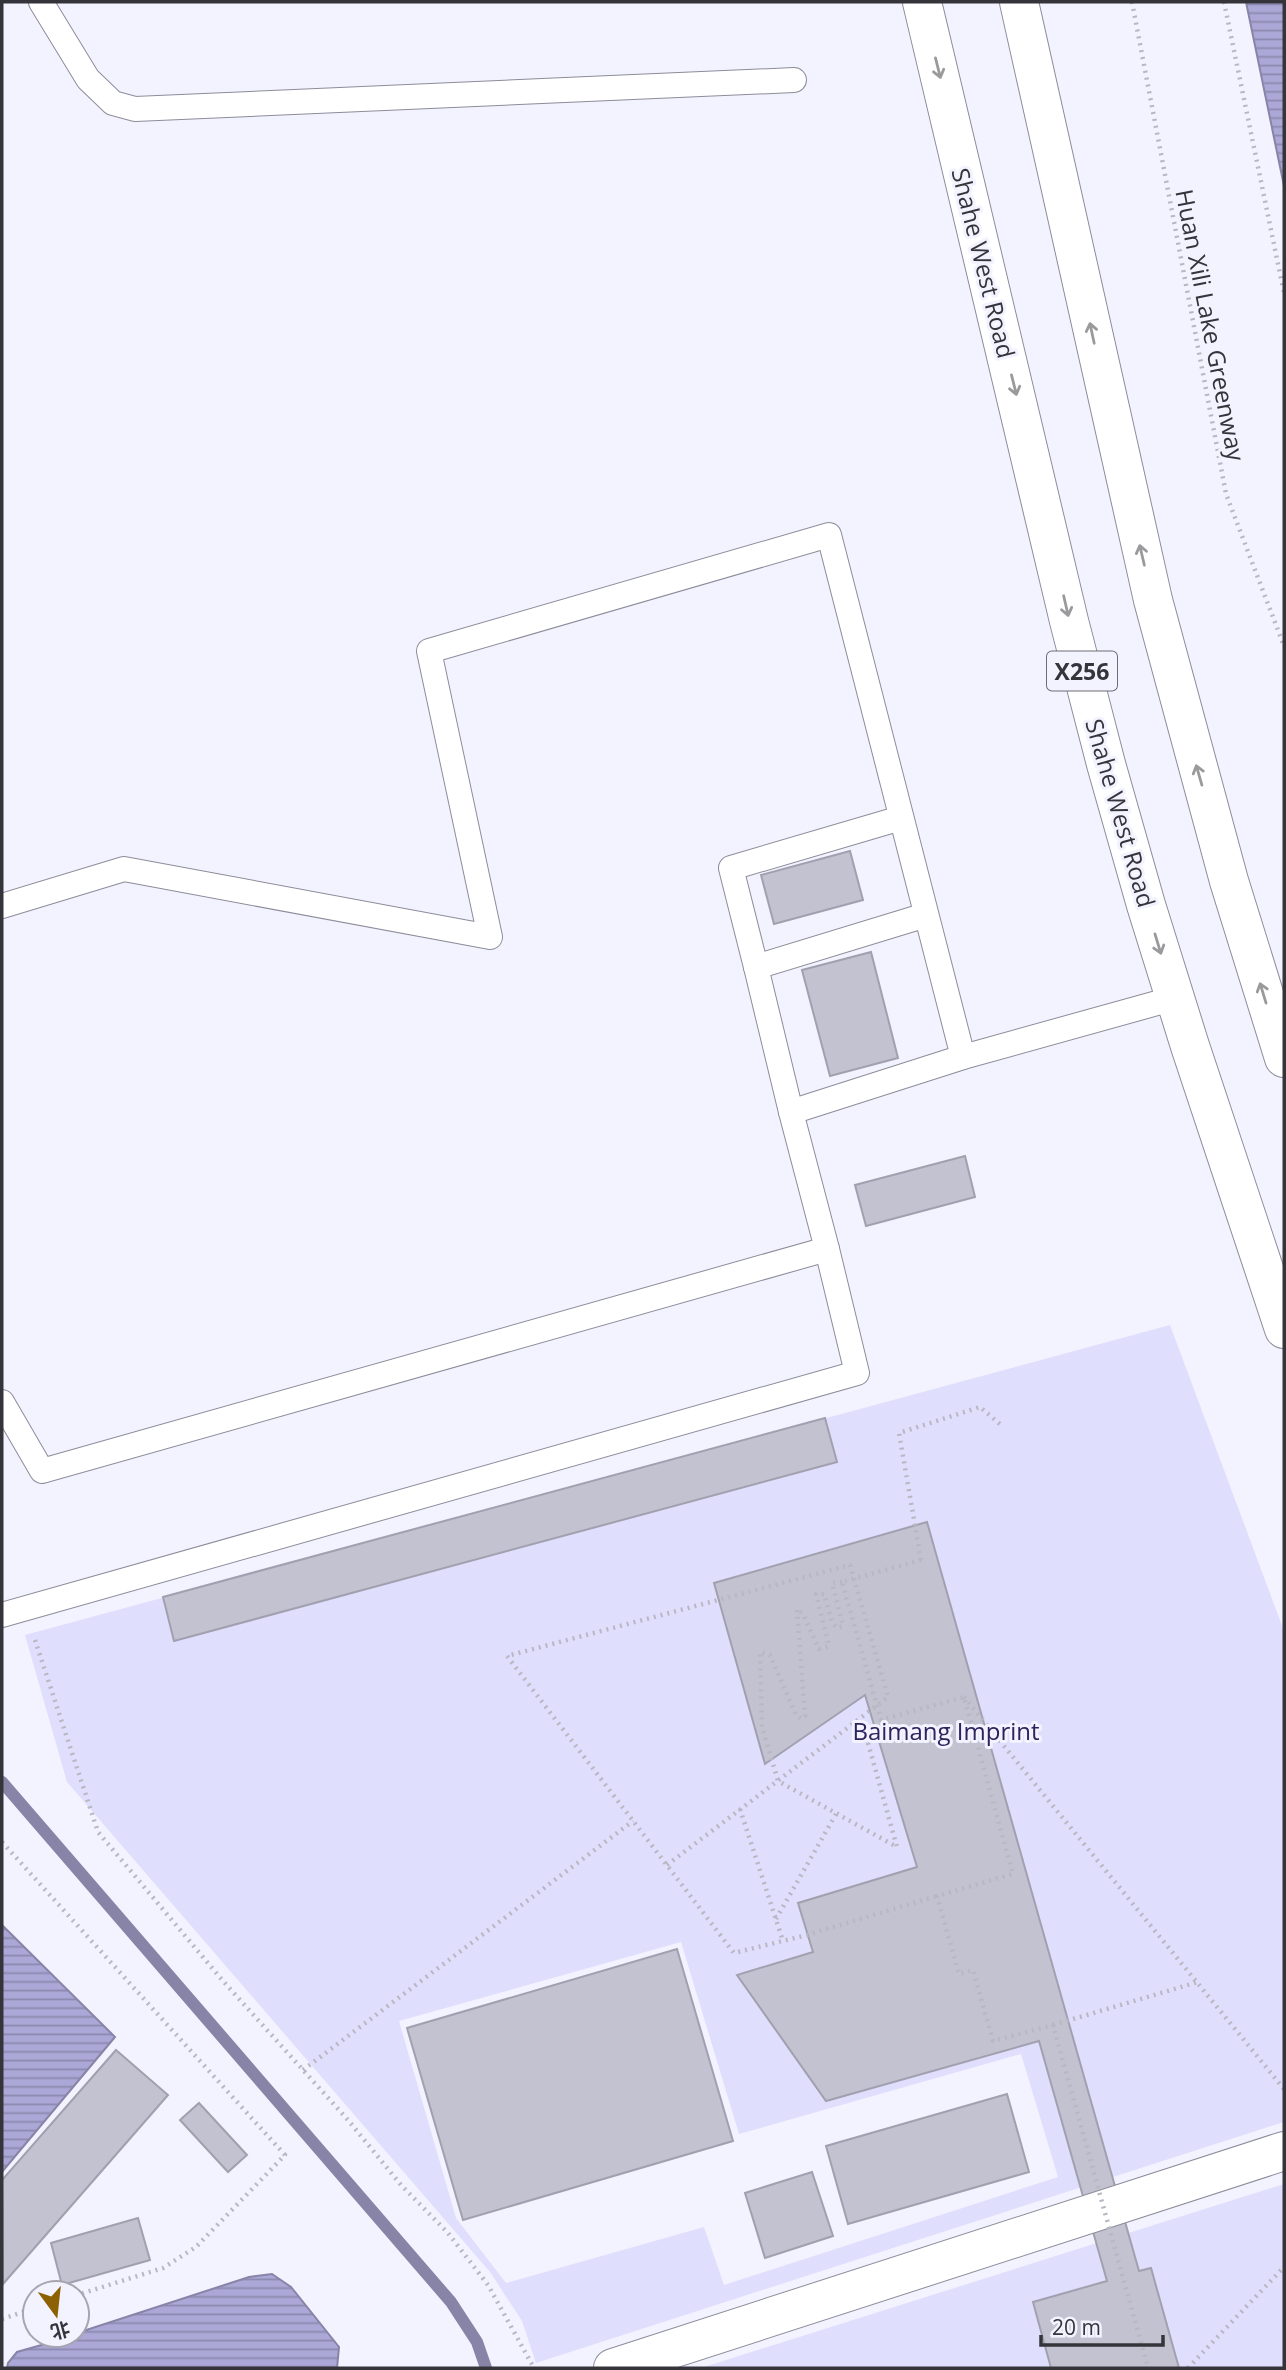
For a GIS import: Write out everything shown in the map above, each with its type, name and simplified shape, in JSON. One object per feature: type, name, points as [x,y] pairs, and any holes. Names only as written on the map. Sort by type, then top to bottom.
[{"type":"main road","name":"Shahe West Road","points":[[922,2],[1069,621],[1106,764],[1175,998],[1284,1329]]},
{"type":"main road","points":[[1020,2],[1153,600],[1228,881],[1284,1058]]},
{"type":"main road","points":[[613,2368],[1284,2151]]},
{"type":"lane","points":[[41,2],[88,79],[113,103],[135,109],[794,80]]},
{"type":"lane","points":[[2,905],[124,869],[489,937],[429,652],[829,535],[963,1057]]},
{"type":"lane","points":[[13,1612],[857,1373],[731,867],[901,818]]},
{"type":"lane","points":[[756,967],[926,915]]},
{"type":"lane","points":[[791,1112],[963,1057],[1175,998]]},
{"type":"lane","points":[[2,1402],[42,1471],[827,1249]]},
{"type":"path","name":"Huan Xili Lake Greenway","points":[[1132,2],[1226,494],[1284,646]]},
{"type":"path","points":[[1224,2],[1284,293]]},
{"type":"path","points":[[861,1718],[897,1847],[778,1781],[762,1727],[760,1652],[770,1655],[790,1704],[801,1719],[805,1716],[797,1609],[803,1614],[819,1649],[824,1649],[829,1646],[816,1594],[824,1594],[836,1628],[843,1626],[832,1583],[921,1560],[899,1433],[980,1407],[1001,1425]]},
{"type":"path","points":[[667,1865],[888,1697],[850,1565],[507,1656],[734,1953],[1013,1874],[964,1697]]},
{"type":"path","points":[[842,1581],[881,1720],[964,1697]]},
{"type":"path","points":[[13,1612],[98,1832],[223,1981],[401,2185],[447,2233],[488,2285],[534,2368]]},
{"type":"path","points":[[964,1697],[1284,2089]]},
{"type":"path","points":[[740,1810],[783,1941]]},
{"type":"path","points":[[776,1919],[836,1814]]},
{"type":"path","points":[[303,2070],[633,1821]]},
{"type":"path","points":[[2,1842],[285,2155],[196,2247],[163,2268],[91,2291]]},
{"type":"path","points":[[937,1896],[959,1974],[973,1970],[993,2041],[1198,1982]]},
{"type":"path","points":[[1053,2025],[1148,2368]]},
{"type":"path","points":[[1188,2368],[1284,2267]]},
{"type":"path","points":[[2,2319],[21,2313]]},
{"type":"green space","name":"Baimang Imprint","points":[[1170,1325],[1284,1631],[1284,2122],[536,2363],[522,2321],[490,2272],[67,1782],[25,1635]],"holes":[[[681,1942],[739,2134],[1021,2054],[1058,2177],[724,2285],[704,2227],[506,2283],[456,2218],[399,2021]]]},
{"type":"green space","points":[[1284,2184],[1284,2368],[701,2368]]},
{"type":"shaded area","points":[[1246,2],[1284,2],[1284,186]]},
{"type":"shaded area","points":[[2,1925],[115,2037],[2,2172]]},
{"type":"shaded area","points":[[272,2274],[291,2287],[339,2347],[337,2368],[7,2368],[17,2352],[28,2349],[91,2349],[91,2328],[249,2277]]},
{"type":"building","points":[[850,851],[863,900],[774,924],[761,875]]},
{"type":"building","points":[[871,952],[898,1058],[830,1076],[802,970]]},
{"type":"building","points":[[965,1156],[975,1197],[866,1226],[855,1185]]},
{"type":"building","points":[[825,1418],[837,1462],[174,1641],[163,1597]]},
{"type":"building","points":[[927,1522],[1139,2271],[1151,2268],[1179,2368],[1051,2368],[1033,2302],[1107,2281],[1039,2041],[826,2101],[737,1975],[813,1952],[798,1903],[917,1867],[865,1695],[765,1764],[714,1583]]},
{"type":"building","points":[[677,1949],[733,2141],[463,2220],[407,2028]]},
{"type":"building","points":[[116,2050],[168,2095],[3,2284],[2,2180]]},
{"type":"building","points":[[1007,2094],[1029,2172],[848,2224],[826,2146]]},
{"type":"building","points":[[199,2103],[247,2155],[228,2172],[180,2120]]},
{"type":"building","points":[[812,2172],[833,2236],[765,2258],[745,2193]]},
{"type":"building","points":[[138,2218],[150,2260],[83,2279],[60,2279],[51,2243]]},
{"type":"waterway","points":[[2,1782],[451,2302],[477,2342],[486,2368]]}]
